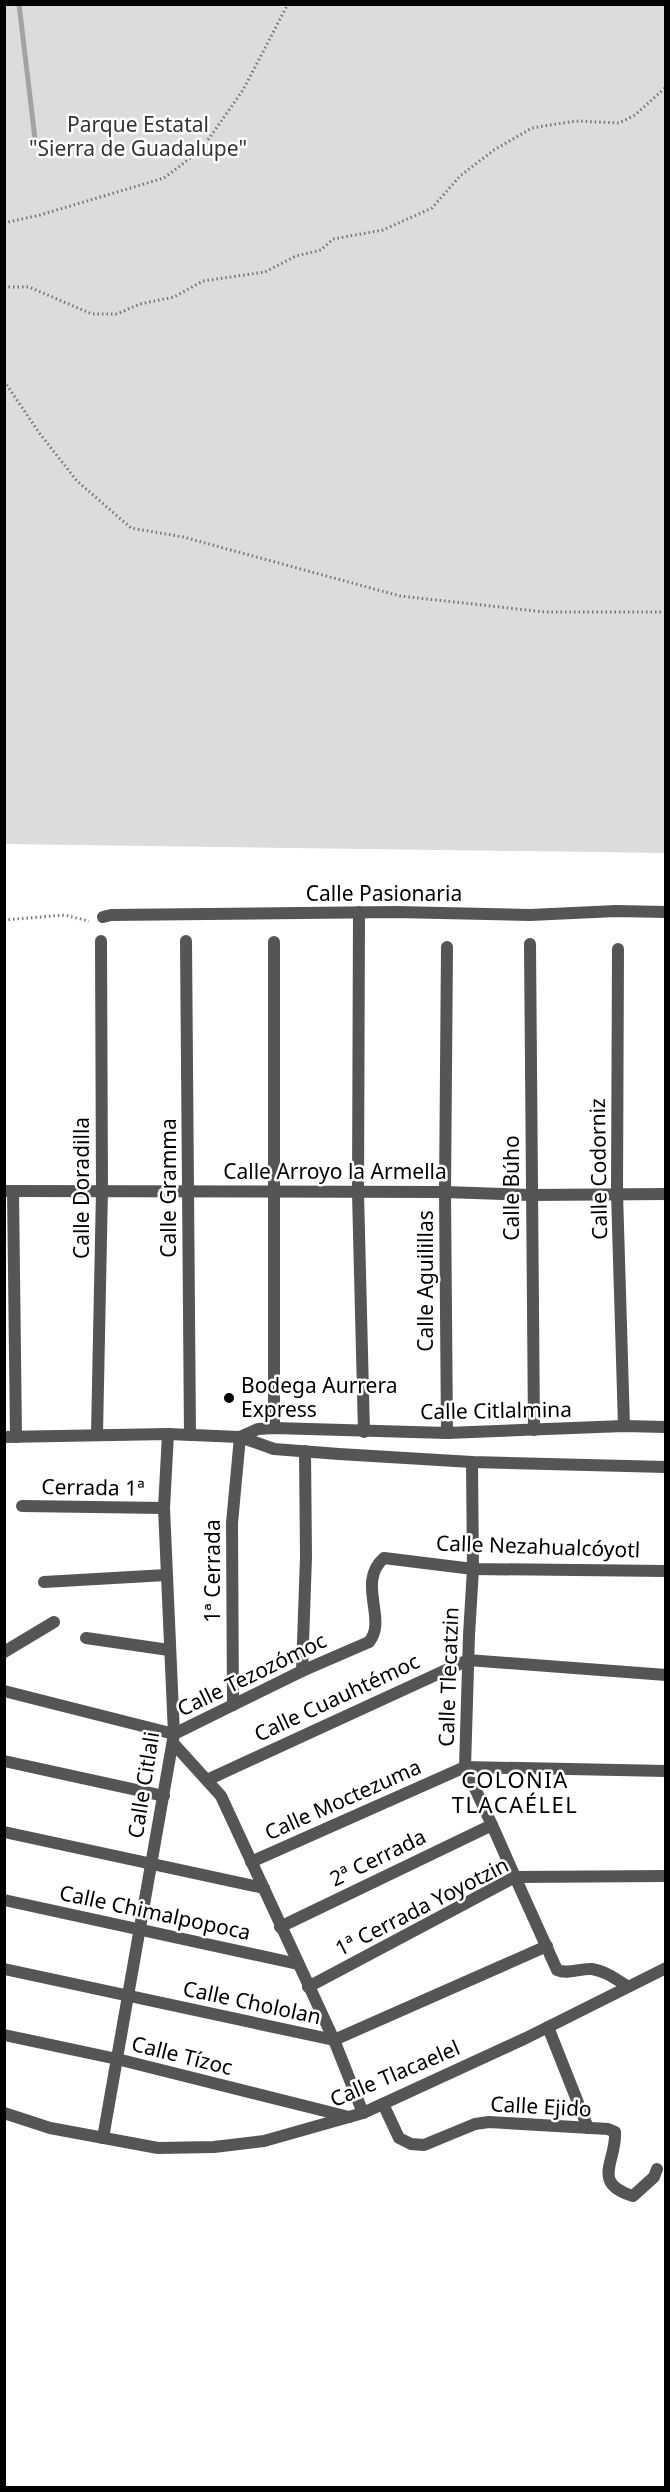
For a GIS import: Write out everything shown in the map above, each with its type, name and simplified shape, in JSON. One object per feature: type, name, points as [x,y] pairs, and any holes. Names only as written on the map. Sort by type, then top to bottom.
[{"type":"street","name":"Calle Pasionaria","points":[[97,919],[111,915],[359,912],[530,915],[616,911],[666,912]]},
{"type":"street","points":[[359,912],[358,1193],[364,1432]]},
{"type":"street","name":"Calle Doradilla","points":[[97,1434],[102,1190],[101,941]]},
{"type":"street","name":"Calle Gramma","points":[[186,941],[190,1435]]},
{"type":"street","points":[[274,942],[274,1428]]},
{"type":"street","name":"Calle Búho","points":[[531,944],[534,1430]]},
{"type":"street","name":"Calle Aguilillas","points":[[447,947],[445,1192],[447,1434]]},
{"type":"street","name":"Calle Codorniz","points":[[618,949],[617,1193],[624,1426]]},
{"type":"street","name":"Calle Arroyo la Armella","points":[[9,1191],[189,1190],[531,1195],[666,1194]]},
{"type":"street","points":[[9,1191],[10,1437]]},
{"type":"street","name":"Calle Citlalmina","points":[[10,1437],[97,1434],[240,1437],[258,1429],[274,1428],[447,1434],[624,1426],[666,1427]]},
{"type":"street","name":"Calle Citlali","points":[[103,2139],[174,1738],[164,1508],[168,1434]]},
{"type":"street","points":[[240,1437],[274,1449],[472,1462],[666,1467]]},
{"type":"street","name":"1ª Cerrada","points":[[233,1705],[232,1523],[240,1437]]},
{"type":"street","points":[[302,1671],[306,1557],[305,1451]]},
{"type":"street","name":"Calle Tlecatzin","points":[[472,1462],[473,1569],[465,1767],[558,1970],[563,1972],[591,1969],[607,1973],[627,1986]]},
{"type":"street","name":"Cerrada 1ª","points":[[22,1506],[164,1508]]},
{"type":"street","name":"Calle Nezahualcóyotl","points":[[375,1566],[384,1558],[473,1569],[666,1571]]},
{"type":"street","name":"Calle Tezozómoc","points":[[4,1691],[174,1738],[233,1705],[302,1671],[369,1642],[374,1635],[372,1575],[375,1566]]},
{"type":"street","points":[[44,1582],[166,1575]]},
{"type":"street","points":[[4,1652],[54,1622]]},
{"type":"street","points":[[86,1638],[169,1650]]},
{"type":"street","name":"Calle Cuauhtémoc","points":[[207,1780],[468,1660],[666,1675]]},
{"type":"street","points":[[174,1738],[221,1796],[334,2040],[363,2113]]},
{"type":"street","points":[[4,1761],[164,1796]]},
{"type":"street","name":"Calle Moctezuma","points":[[251,1862],[465,1767],[666,1771]]},
{"type":"street","name":"2ª Cerrada","points":[[280,1927],[492,1825]]},
{"type":"street","points":[[4,1832],[264,1888]]},
{"type":"street","name":"1ª Cerrada Yoyotzin","points":[[308,1987],[516,1877],[666,1876]]},
{"type":"street","name":"Calle Chimalpopoca","points":[[4,1900],[297,1964]]},
{"type":"street","name":"Calle Chololan","points":[[4,1969],[334,2040],[547,1946]]},
{"type":"street","name":"Calle Tlacaelel","points":[[4,2113],[50,2128],[158,2148],[214,2147],[264,2141],[363,2113],[548,2027],[666,1968]]},
{"type":"street","points":[[548,2027],[588,2128]]},
{"type":"street","name":"Calle Tízoc","points":[[4,2035],[117,2059],[350,2117]]},
{"type":"street","name":"Calle Ejido","points":[[383,2104],[399,2138],[411,2144],[424,2145],[476,2124],[608,2129],[615,2132],[616,2141],[607,2168],[610,2181],[624,2193],[633,2196],[654,2177],[657,2169]]},
{"type":"path","points":[[4,223],[40,215],[164,178],[201,150],[243,90],[288,4]]},
{"type":"path","points":[[4,287],[29,287],[92,314],[117,314],[140,304],[174,297],[203,281],[265,273],[297,256],[321,250],[333,239],[383,230],[432,208],[460,176],[494,150],[532,128],[575,121],[619,123],[635,115],[666,87]]},
{"type":"path","points":[[4,381],[40,434],[77,481],[131,528],[183,537],[400,596],[545,612],[666,612]]},
{"type":"path","points":[[4,920],[64,915],[97,919]]},
{"type":"green space","name":"Parque Estatal \"Sierra de Guadalupe\"","points":[[5,4],[665,5],[665,853],[5,844]]},
{"type":"waterway","points":[[19,4],[35,139]]},
{"type":"place","name":"Bodega Aurrera Express","points":[[229,1398]]},
{"type":"district","name":"COLONIA TLACAÉLEL","points":[[515,1793]]}]
